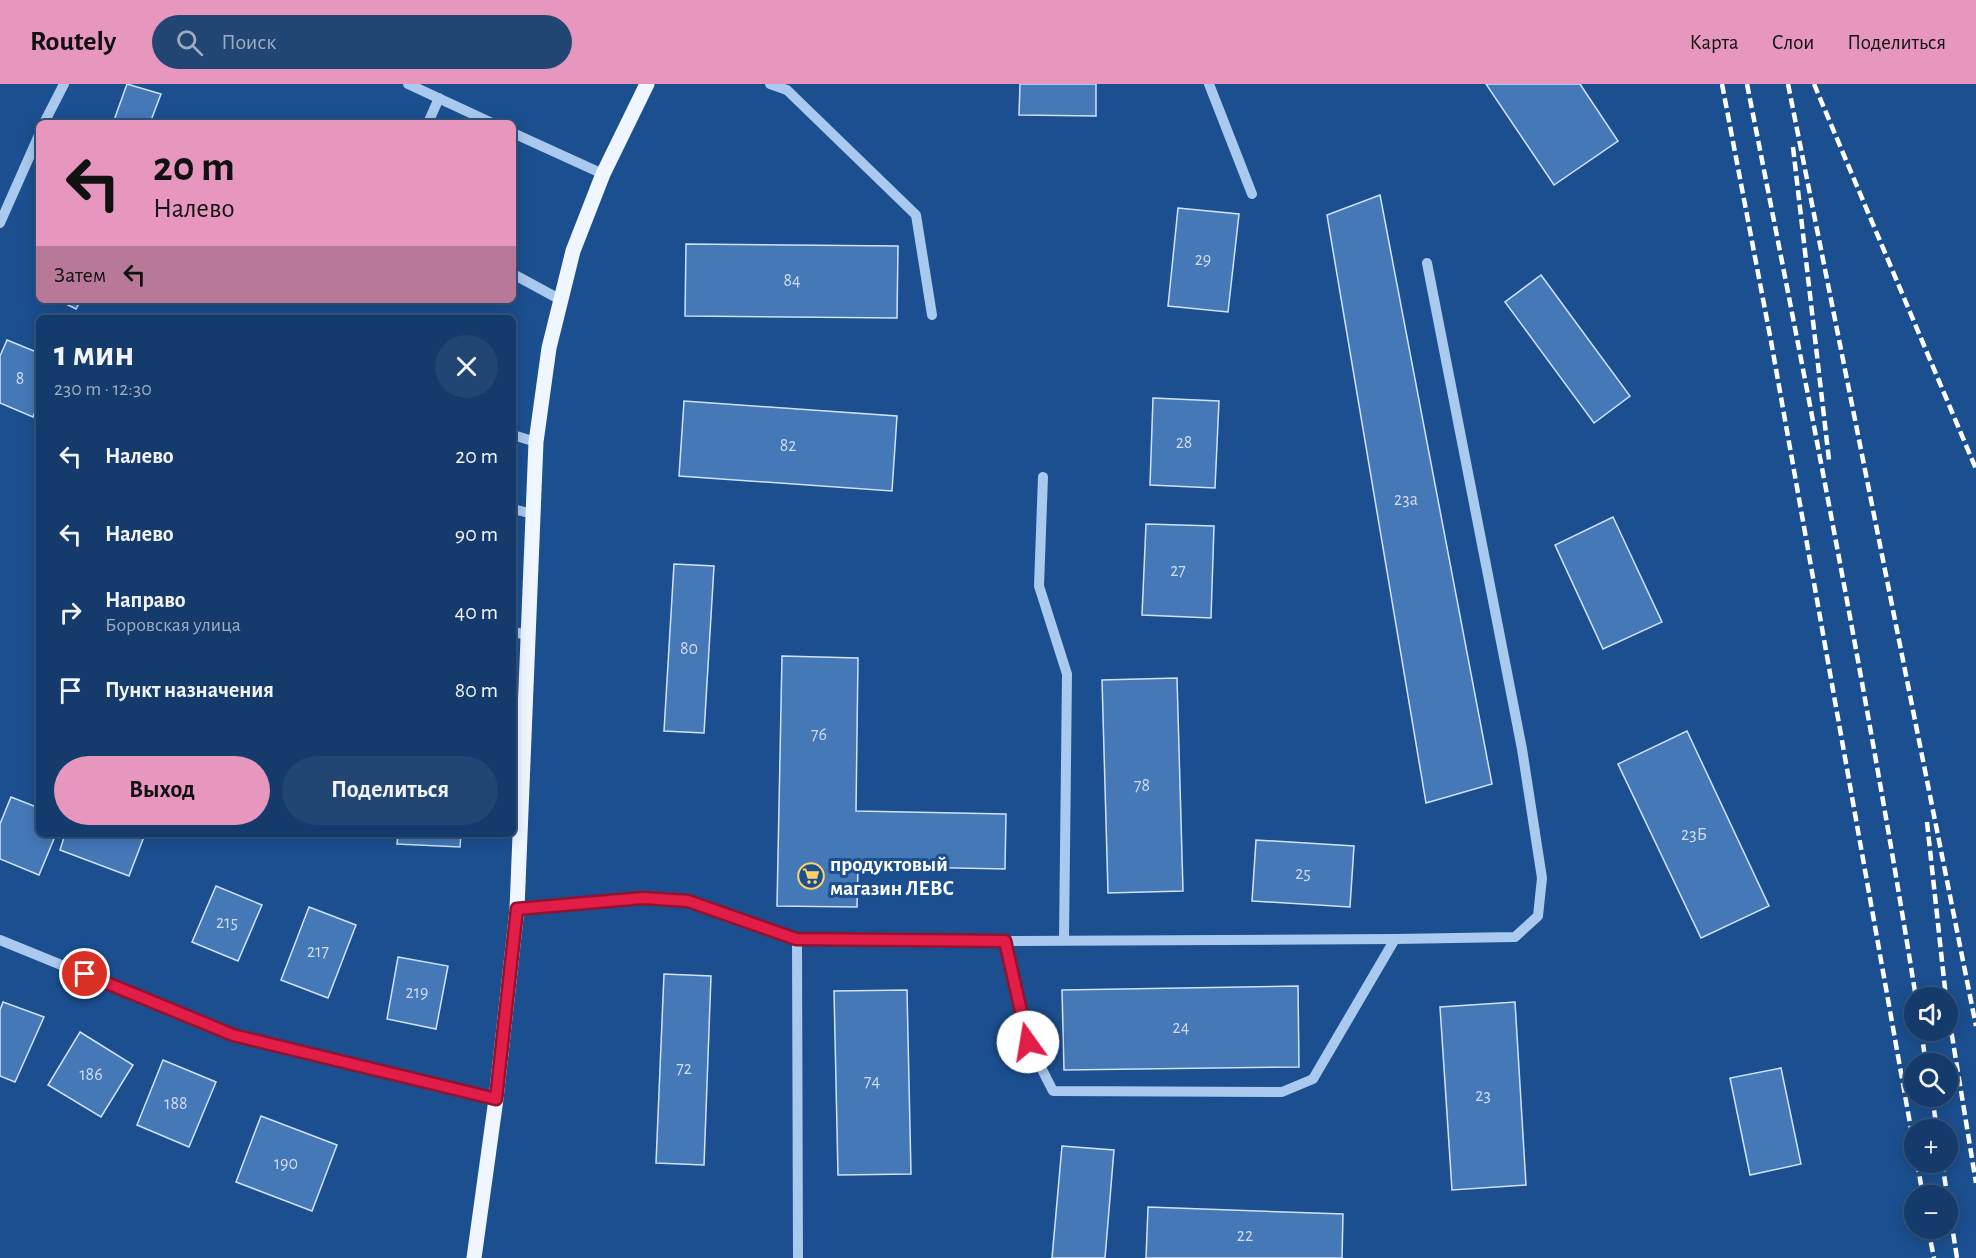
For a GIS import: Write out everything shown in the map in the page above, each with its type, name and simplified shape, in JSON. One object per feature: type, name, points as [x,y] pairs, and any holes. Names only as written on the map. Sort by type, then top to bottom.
[{"type":"main road","points":[[474,1258],[496,1099],[517,909],[520,634],[533,514],[536,442],[549,348],[573,251],[603,174],[647,84]]},
{"type":"street","points":[[46,120],[64,84]]},
{"type":"street","points":[[408,84],[486,120]]},
{"type":"street","points":[[770,84],[788,87],[916,215],[932,315]]},
{"type":"street","points":[[1209,84],[1252,194]]},
{"type":"street","points":[[429,120],[439,98]]},
{"type":"street","points":[[516,133],[603,174]]},
{"type":"street","points":[[0,223],[36,142]]},
{"type":"street","points":[[517,909],[643,898],[688,901],[796,939],[1005,941],[1515,937],[1538,916],[1542,878],[1522,748],[1426,263]]},
{"type":"street","points":[[516,276],[561,300]]},
{"type":"street","points":[[516,436],[536,442]]},
{"type":"street","points":[[1043,477],[1039,586],[1067,674],[1064,940]]},
{"type":"street","points":[[516,510],[533,514]]},
{"type":"street","points":[[796,939],[798,1258]]},
{"type":"street","points":[[1005,941],[1028,1042],[1053,1091],[1282,1092],[1313,1078],[1395,939]]},
{"type":"street","points":[[0,940],[233,1035],[496,1099]]},
{"type":"building","points":[[127,84],[161,94],[151,120],[114,120]]},
{"type":"building","points":[[1020,84],[1096,84],[1096,116],[1019,115]]},
{"type":"building","points":[[1486,84],[1580,84],[1618,141],[1554,185]]},
{"type":"building","points":[[1380,195],[1492,784],[1426,803],[1327,215]]},
{"type":"building","points":[[1178,208],[1239,214],[1228,312],[1168,306]]},
{"type":"building","points":[[686,244],[898,246],[897,318],[685,316]]},
{"type":"building","points":[[1541,275],[1630,396],[1594,423],[1505,302]]},
{"type":"building","points":[[64,303],[79,303],[76,309]]},
{"type":"building","points":[[7,340],[36,352],[36,410],[33,417],[0,403],[0,356]]},
{"type":"building","points":[[1153,398],[1219,401],[1215,488],[1150,485]]},
{"type":"building","points":[[684,401],[897,416],[892,491],[679,476]]},
{"type":"building","points":[[1613,517],[1662,622],[1603,649],[1555,545]]},
{"type":"building","points":[[1146,524],[1214,526],[1211,618],[1142,615]]},
{"type":"building","points":[[674,564],[714,566],[704,733],[664,731]]},
{"type":"building","points":[[782,656],[858,658],[856,811],[1006,814],[1005,869],[858,866],[857,907],[777,906]]},
{"type":"building","points":[[1177,678],[1183,891],[1108,893],[1102,680]]},
{"type":"building","points":[[1687,731],[1769,906],[1701,938],[1618,764]]},
{"type":"building","points":[[11,797],[36,807],[36,837],[55,837],[39,875],[0,859],[0,824]]},
{"type":"building","points":[[64,837],[144,837],[129,876],[60,850]]},
{"type":"building","points":[[398,837],[461,837],[460,847],[397,844]]},
{"type":"building","points":[[1256,840],[1354,846],[1350,907],[1252,901]]},
{"type":"building","points":[[216,886],[262,905],[238,961],[192,942]]},
{"type":"building","points":[[309,907],[356,925],[328,998],[281,980]]},
{"type":"building","points":[[398,957],[448,966],[436,1029],[387,1019]]},
{"type":"building","points":[[664,974],[711,976],[704,1165],[656,1163]]},
{"type":"building","points":[[1298,986],[1299,1067],[1064,1070],[1062,990]]},
{"type":"building","points":[[907,990],[911,1174],[838,1175],[834,991]]},
{"type":"building","points":[[3,1002],[44,1017],[15,1082],[0,1076],[0,1010]]},
{"type":"building","points":[[1515,1002],[1526,1185],[1452,1190],[1440,1007]]},
{"type":"building","points":[[80,1032],[133,1065],[101,1117],[48,1085]]},
{"type":"building","points":[[163,1060],[216,1082],[189,1147],[137,1125]]},
{"type":"building","points":[[1781,1068],[1801,1164],[1750,1175],[1730,1078]]},
{"type":"building","points":[[261,1116],[337,1145],[312,1211],[236,1182]]},
{"type":"building","points":[[1062,1146],[1114,1150],[1105,1258],[1052,1258]]},
{"type":"building","points":[[1148,1207],[1343,1214],[1342,1258],[1146,1258]]},
{"type":"railway","points":[[1722,84],[1771,341],[1909,1119]]},
{"type":"railway","points":[[1747,84],[1857,654],[1914,987]]},
{"type":"railway","points":[[1788,84],[1976,1026]]},
{"type":"railway","points":[[1814,84],[1976,469]]},
{"type":"railway","points":[[1793,147],[1829,460]]},
{"type":"railway","points":[[1927,822],[1945,987]]},
{"type":"railway","points":[[1923,1041],[1924,1053]]},
{"type":"railway","points":[[1953,1041],[1976,1183]]},
{"type":"railway","points":[[1934,1107],[1935,1119]]},
{"type":"railway","points":[[1919,1173],[1921,1185]]},
{"type":"railway","points":[[1944,1173],[1957,1258]]},
{"type":"railway","points":[[1930,1239],[1934,1258]]},
{"type":"place","name":"продуктовый магазин ЛЕВС","points":[[811,876]]},
{"type":"route","points":[[85,974],[233,1035],[496,1099],[517,909],[643,898],[688,901],[796,939],[1005,941],[1028,1042]]}]
